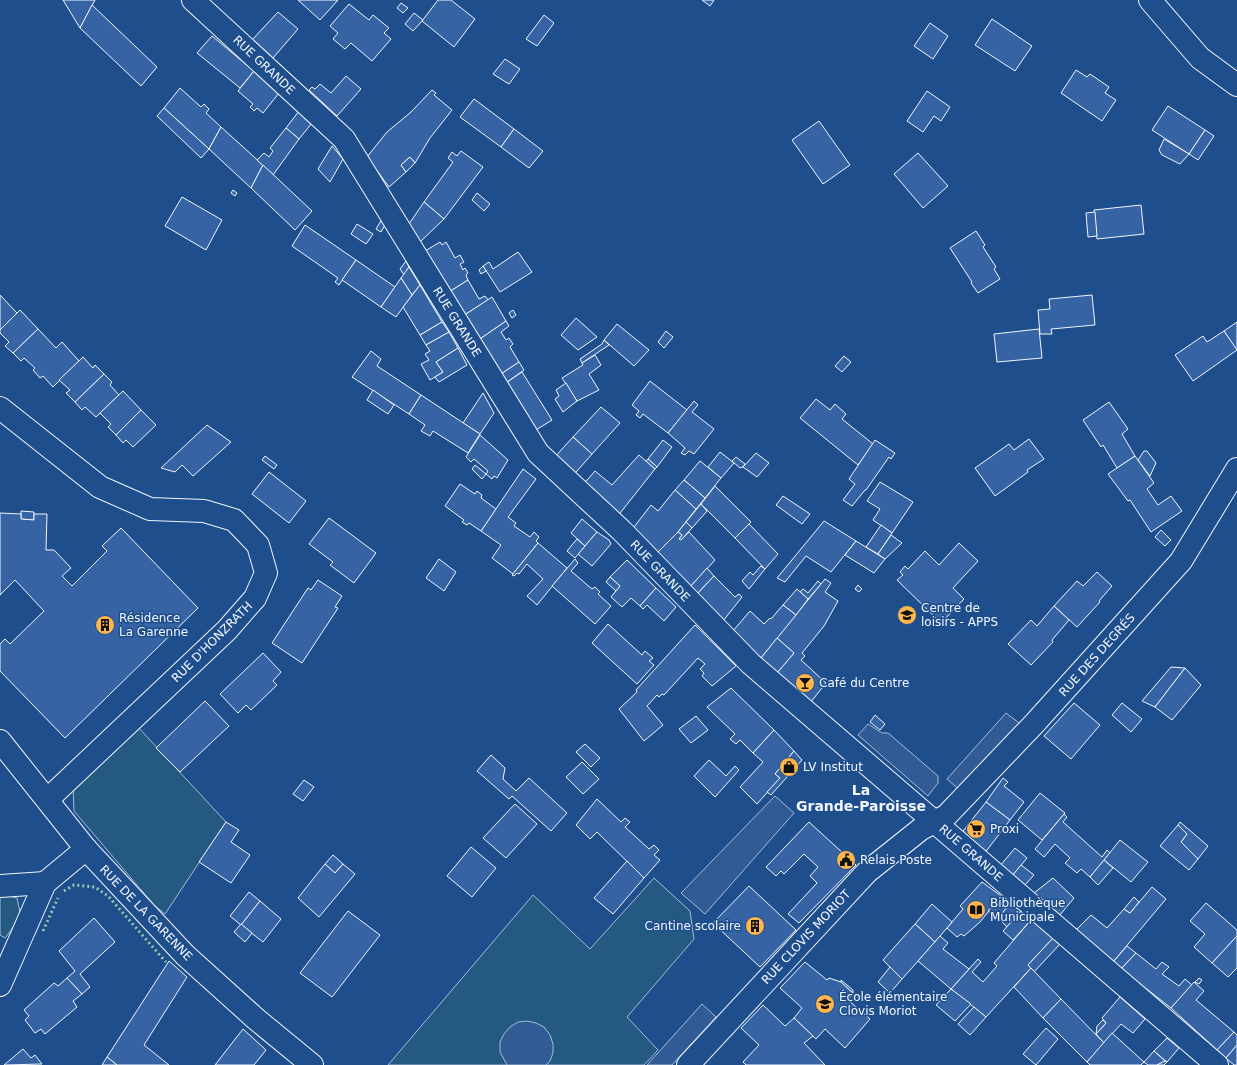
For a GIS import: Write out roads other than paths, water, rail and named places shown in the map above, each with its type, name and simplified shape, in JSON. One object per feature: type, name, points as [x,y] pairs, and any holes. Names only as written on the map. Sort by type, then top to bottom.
[{"type":"street","name":"RUE GRANDE","points":[[193,0],[344,139],[538,453],[622,531],[751,664],[1217,1065]]},
{"type":"street","points":[[1150,0],[1200,58],[1237,85]]},
{"type":"street","name":"RUE D'HONZRATH","points":[[0,408],[100,487],[150,509],[204,511],[234,520],[258,545],[266,573],[255,598],[227,630],[48,799]]},
{"type":"street","name":"RUE DES DEGRÉS","points":[[935,822],[946,816],[1034,724],[1181,561],[1237,469]]},
{"type":"street","name":"RUE DE LA GARENNE","points":[[0,742],[48,799],[86,849],[185,954],[256,1019],[312,1065]]},
{"type":"street","name":"RUE CLOVIS MORIOT","points":[[688,1065],[867,872],[921,829],[935,822]]},
{"type":"street","points":[[2,971],[45,883],[86,849]]},
{"type":"street","points":[[0,886],[45,883]]},
{"type":"place","name":"Centre de loisirs - APPS","points":[[907,615]]},
{"type":"place","name":"Résidence La Garenne","points":[[105,625]]},
{"type":"place","name":"Café du Centre","points":[[805,683]]},
{"type":"place","name":"LV Institut","points":[[789,767]]},
{"type":"place","name":"Proxi","points":[[976,829]]},
{"type":"place","name":"Relais Poste","points":[[846,860]]},
{"type":"place","name":"Bibliothèque Municipale","points":[[976,910]]},
{"type":"place","name":"Cantine scolaire","points":[[755,926]]},
{"type":"place","name":"École élémentaire Clovis Moriot","points":[[825,1004]]},
{"type":"district","name":"La Grande-Paroisse","points":[[861,798]]}]
